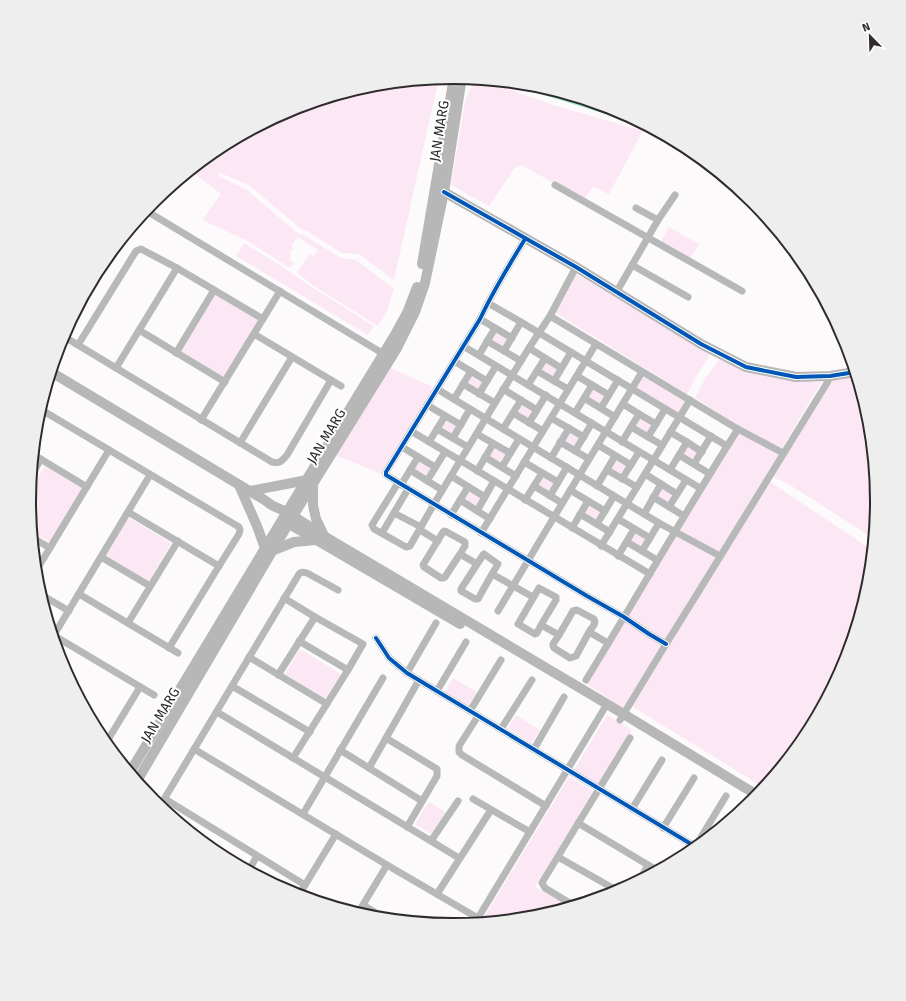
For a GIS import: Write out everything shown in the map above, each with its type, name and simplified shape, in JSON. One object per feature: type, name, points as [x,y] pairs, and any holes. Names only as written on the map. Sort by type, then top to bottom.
[{"type":"main road","name":"JAN MARG","points":[[387,356],[389,344],[415,312],[425,283],[444,192],[457,84]]},
{"type":"main road","name":"JAN MARG","points":[[140,776],[269,549],[401,331],[420,277],[457,84]]},
{"type":"main road","points":[[444,192],[576,267],[701,344],[746,367],[796,377],[830,376],[850,373]]},
{"type":"main road","points":[[55,375],[250,491],[288,518],[320,538],[751,792]]},
{"type":"main road","points":[[250,491],[310,482],[320,538]]},
{"type":"main road","points":[[239,485],[269,549]]},
{"type":"main road","points":[[133,767],[269,549],[294,542],[320,538]]},
{"type":"main road","points":[[622,717],[747,796]]},
{"type":"street","points":[[555,185],[742,292]]},
{"type":"street","points":[[616,293],[658,220],[675,195]]},
{"type":"street","points":[[636,208],[658,220]]},
{"type":"street","points":[[151,214],[387,356]]},
{"type":"street","points":[[526,239],[507,269],[480,319],[411,431],[386,476],[624,617],[666,644]]},
{"type":"street","points":[[78,345],[136,250],[141,249],[177,268],[262,319]]},
{"type":"street","points":[[632,265],[688,297]]},
{"type":"street","points":[[418,457],[372,523],[372,527],[374,529],[406,547],[410,546],[442,490],[512,375],[550,316],[576,267]]},
{"type":"street","points":[[116,368],[177,268]]},
{"type":"street","points":[[176,352],[214,290]]},
{"type":"street","points":[[201,420],[280,291]]},
{"type":"street","points":[[488,303],[727,446]]},
{"type":"street","points":[[550,316],[738,429],[783,453]]},
{"type":"street","points":[[480,319],[512,338]]},
{"type":"street","points":[[504,351],[521,322]]},
{"type":"street","points":[[479,355],[495,328]]},
{"type":"street","points":[[139,330],[225,382]]},
{"type":"street","points":[[254,334],[341,386]]},
{"type":"street","points":[[69,340],[201,420],[272,462],[277,463],[282,461],[286,455],[331,380]]},
{"type":"street","points":[[487,341],[521,361]]},
{"type":"street","points":[[481,533],[596,344]]},
{"type":"street","points":[[463,346],[700,488]]},
{"type":"street","points":[[529,348],[561,368]]},
{"type":"street","points":[[554,380],[571,352]]},
{"type":"street","points":[[240,443],[292,357]]},
{"type":"street","points":[[528,385],[545,358]]},
{"type":"street","points":[[454,361],[487,381]]},
{"type":"street","points":[[479,394],[496,366]]},
{"type":"street","points":[[454,400],[471,371]]},
{"type":"street","points":[[537,371],[554,380],[568,390]]},
{"type":"street","points":[[498,611],[642,372]]},
{"type":"street","points":[[577,376],[609,395]]},
{"type":"street","points":[[622,717],[830,376]]},
{"type":"street","points":[[601,408],[618,380]]},
{"type":"street","points":[[463,384],[495,403]]},
{"type":"street","points":[[575,413],[592,385]]},
{"type":"street","points":[[437,389],[674,532],[720,556]]},
{"type":"street","points":[[504,389],[537,410]]},
{"type":"street","points":[[529,422],[546,395]]},
{"type":"street","points":[[584,398],[615,416]]},
{"type":"street","points":[[503,429],[521,400]]},
{"type":"street","points":[[601,546],[690,400]]},
{"type":"street","points":[[623,404],[656,424]]},
{"type":"street","points":[[427,405],[461,425]]},
{"type":"street","points":[[648,437],[665,409]]},
{"type":"street","points":[[453,438],[470,410]]},
{"type":"street","points":[[46,412],[238,527],[240,530],[239,534],[169,648]]},
{"type":"street","points":[[513,413],[543,431]]},
{"type":"street","points":[[622,442],[639,414]]},
{"type":"street","points":[[429,442],[445,416]]},
{"type":"street","points":[[551,418],[584,437]]},
{"type":"street","points":[[575,451],[592,423]]},
{"type":"street","points":[[631,427],[662,445]]},
{"type":"street","points":[[551,458],[569,428]]},
{"type":"street","points":[[437,429],[468,448]]},
{"type":"street","points":[[586,680],[700,488],[738,429]]},
{"type":"street","points":[[411,431],[650,574]]},
{"type":"street","points":[[670,432],[702,452]]},
{"type":"street","points":[[477,434],[510,454]]},
{"type":"street","points":[[694,464],[711,436]]},
{"type":"street","points":[[502,467],[519,439]]},
{"type":"street","points":[[560,442],[589,459]]},
{"type":"street","points":[[670,470],[687,442]]},
{"type":"street","points":[[477,471],[493,444]]},
{"type":"street","points":[[598,445],[631,465]]},
{"type":"street","points":[[402,447],[435,467]]},
{"type":"street","points":[[41,563],[109,450]]},
{"type":"street","points":[[427,481],[445,452]]},
{"type":"street","points":[[622,479],[639,452]]},
{"type":"street","points":[[679,455],[710,474]]},
{"type":"street","points":[[597,486],[615,456]]},
{"type":"street","points":[[485,457],[516,476]]},
{"type":"street","points":[[38,465],[41,459],[87,487]]},
{"type":"street","points":[[524,462],[558,482]]},
{"type":"street","points":[[550,496],[567,468]]},
{"type":"street","points":[[410,470],[442,490]]},
{"type":"street","points":[[607,470],[637,487]]},
{"type":"street","points":[[526,500],[542,473]]},
{"type":"street","points":[[645,474],[677,494]]},
{"type":"street","points":[[56,630],[150,475]]},
{"type":"street","points":[[451,476],[485,497]]},
{"type":"street","points":[[670,507],[686,480]]},
{"type":"street","points":[[476,510],[494,481]]},
{"type":"street","points":[[644,514],[661,484]]},
{"type":"street","points":[[534,486],[562,504]]},
{"type":"street","points":[[451,515],[468,487]]},
{"type":"street","points":[[382,533],[408,489]]},
{"type":"street","points":[[570,490],[605,511]]},
{"type":"street","points":[[597,524],[614,496]]},
{"type":"street","points":[[653,497],[684,516]]},
{"type":"street","points":[[460,500],[490,519]]},
{"type":"street","points":[[572,528],[588,501]]},
{"type":"street","points":[[128,512],[219,566]]},
{"type":"street","points":[[394,512],[438,541]]},
{"type":"street","points":[[580,514],[610,532]]},
{"type":"street","points":[[618,519],[650,538]]},
{"type":"street","points":[[642,551],[659,523]]},
{"type":"street","points":[[618,556],[634,529]]},
{"type":"street","points":[[445,531],[465,542],[465,546],[460,554],[443,578],[423,565],[445,531]]},
{"type":"street","points":[[38,541],[50,548]]},
{"type":"street","points":[[128,623],[178,541]]},
{"type":"street","points":[[627,542],[657,560]]},
{"type":"street","points":[[460,554],[477,564]]},
{"type":"street","points":[[484,554],[498,563],[492,574],[478,599],[475,599],[461,591],[484,554]]},
{"type":"street","points":[[101,557],[150,586]]},
{"type":"street","points":[[304,885],[165,799],[299,574],[304,572],[338,590]]},
{"type":"street","points":[[492,574],[533,597]]},
{"type":"street","points":[[538,588],[556,597],[556,600],[541,625],[535,634],[518,624],[538,588]]},
{"type":"street","points":[[79,594],[178,653]]},
{"type":"street","points":[[284,598],[363,644],[293,758]]},
{"type":"street","points":[[48,599],[69,611]]},
{"type":"street","points":[[575,609],[594,619],[595,623],[589,632],[574,658],[570,658],[553,646],[573,610],[575,609]]},
{"type":"street","points":[[278,675],[315,617]]},
{"type":"street","points":[[406,673],[436,623]]},
{"type":"street","points":[[541,625],[559,636]]},
{"type":"street","points":[[589,632],[608,643]]},
{"type":"street","points":[[376,638],[389,658],[406,673],[690,843]]},
{"type":"street","points":[[60,639],[154,695]]},
{"type":"street","points":[[299,641],[348,670]]},
{"type":"street","points":[[438,691],[466,642]]},
{"type":"street","points":[[249,657],[327,704]]},
{"type":"street","points":[[470,711],[501,660]]},
{"type":"street","points":[[302,814],[383,678]]},
{"type":"street","points":[[369,768],[419,680]]},
{"type":"street","points":[[501,729],[532,680]]},
{"type":"street","points":[[232,686],[310,732]]},
{"type":"street","points":[[110,738],[140,687]]},
{"type":"street","points":[[534,749],[564,697]]},
{"type":"street","points":[[483,917],[530,832],[605,707]]},
{"type":"street","points":[[217,712],[459,858]]},
{"type":"street","points":[[478,716],[459,746],[459,752],[546,806]]},
{"type":"street","points":[[386,738],[436,769],[437,776],[407,827]]},
{"type":"street","points":[[567,901],[542,884],[630,738]]},
{"type":"street","points":[[194,749],[476,917]]},
{"type":"street","points":[[340,750],[422,801]]},
{"type":"street","points":[[632,809],[662,760]]},
{"type":"street","points":[[664,828],[694,778]]},
{"type":"street","points":[[701,836],[726,796]]},
{"type":"street","points":[[473,799],[530,832]]},
{"type":"street","points":[[431,841],[458,801]]},
{"type":"street","points":[[437,894],[489,814]]},
{"type":"street","points":[[578,823],[648,866],[646,870]]},
{"type":"street","points":[[302,889],[336,834]]},
{"type":"street","points":[[252,866],[257,856]]},
{"type":"street","points":[[558,856],[611,887]]},
{"type":"street","points":[[368,908],[363,905],[387,865]]},
{"type":"shaded area","points":[[438,84],[394,280],[359,254],[342,253],[307,231],[301,229],[249,185],[220,173],[218,176],[247,190],[296,232],[341,258],[356,260],[394,289],[387,311],[378,326],[317,288],[297,273],[310,253],[314,256],[318,250],[298,237],[291,246],[293,248],[289,254],[291,255],[289,259],[294,263],[290,268],[246,240],[202,220],[221,194],[195,174],[221,154],[245,139],[293,115],[345,98],[399,87]]},
{"type":"shaded area","points":[[473,84],[499,86],[553,105],[643,131],[609,194],[593,187],[584,199],[521,165],[514,169],[489,206],[451,185],[465,101]]},
{"type":"shaded area","points":[[669,227],[699,244],[689,260],[661,242]]},
{"type":"shaded area","points":[[244,243],[374,326],[368,335],[236,256]]},
{"type":"shaded area","points":[[576,274],[700,349],[711,354],[697,375],[687,394],[554,312]]},
{"type":"shaded area","points":[[214,290],[263,319],[225,382],[176,353]]},
{"type":"shaded area","points":[[496,331],[509,339],[503,348],[489,340]]},
{"type":"shaded area","points":[[719,359],[749,373],[821,383],[782,448],[742,428],[695,398],[705,379]]},
{"type":"shaded area","points":[[545,361],[558,369],[552,378],[540,370]]},
{"type":"shaded area","points":[[382,364],[437,389],[386,476],[328,452]]},
{"type":"shaded area","points":[[642,372],[690,400],[679,417],[632,389]]},
{"type":"shaded area","points":[[850,373],[862,419],[869,473],[870,500],[868,535],[790,485],[773,477],[770,482],[867,547],[862,582],[848,635],[827,685],[800,732],[784,754],[758,784],[630,705],[626,710],[585,683],[739,430],[785,457],[833,377]]},
{"type":"shaded area","points":[[472,374],[484,382],[479,391],[466,384]]},
{"type":"shaded area","points":[[592,387],[606,396],[600,405],[586,397]]},
{"type":"shaded area","points":[[522,402],[535,411],[528,420],[515,412]]},
{"type":"shaded area","points":[[640,417],[653,425],[648,434],[634,426]]},
{"type":"shaded area","points":[[446,419],[458,426],[452,436],[439,428]]},
{"type":"shaded area","points":[[570,431],[581,438],[574,449],[563,441]]},
{"type":"shaded area","points":[[688,445],[699,452],[694,462],[682,454]]},
{"type":"shaded area","points":[[494,446],[507,454],[501,464],[488,456]]},
{"type":"shaded area","points":[[616,459],[628,466],[622,476],[610,469]]},
{"type":"shaded area","points":[[419,460],[433,468],[426,478],[412,469]]},
{"type":"shaded area","points":[[45,466],[82,488],[50,542],[38,535],[37,480]]},
{"type":"shaded area","points":[[543,475],[555,483],[549,493],[536,486]]},
{"type":"shaded area","points":[[662,487],[674,495],[668,504],[656,497]]},
{"type":"shaded area","points":[[468,490],[482,498],[475,508],[462,500]]},
{"type":"shaded area","points":[[589,503],[602,511],[596,522],[582,513]]},
{"type":"shaded area","points":[[127,517],[171,543],[149,581],[105,556]]},
{"type":"shaded area","points":[[635,531],[648,539],[642,548],[629,541]]},
{"type":"shaded area","points":[[300,649],[341,674],[325,699],[285,674]]},
{"type":"shaded area","points":[[453,678],[477,692],[468,707],[445,692]]},
{"type":"shaded area","points":[[516,715],[540,730],[532,743],[508,728]]},
{"type":"shaded area","points":[[607,715],[632,730],[598,785],[574,770]]},
{"type":"shaded area","points":[[569,777],[593,791],[535,887],[563,902],[507,914],[484,917]]},
{"type":"shaded area","points":[[429,802],[447,813],[433,835],[415,824]]},
{"type":"waterway","points":[[547,95],[614,115]]},
{"type":"cycle path","points":[[444,192],[576,267],[701,344],[746,367],[796,377],[830,376],[850,373]]},
{"type":"cycle path","points":[[525,239],[507,268],[480,319],[386,472],[386,475],[624,617],[666,644]]},
{"type":"cycle path","points":[[376,638],[389,658],[407,673],[690,843]]}]
